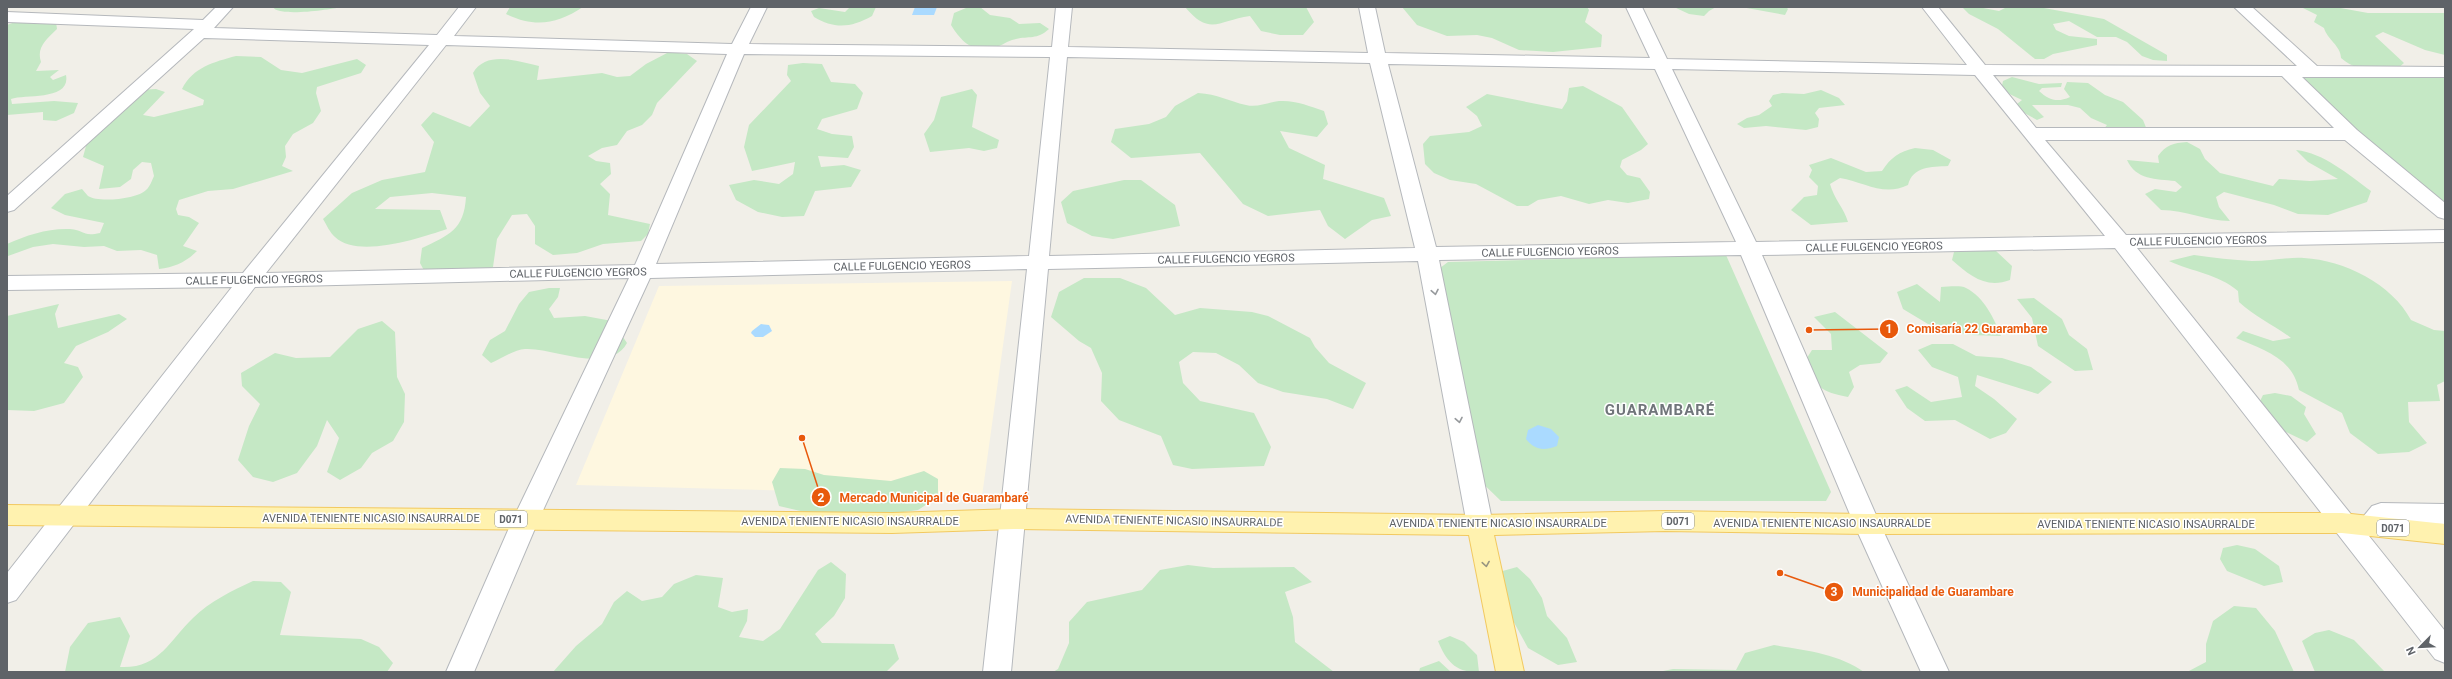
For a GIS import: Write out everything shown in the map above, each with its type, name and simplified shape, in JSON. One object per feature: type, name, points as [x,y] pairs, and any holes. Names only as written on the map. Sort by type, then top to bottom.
[{"type":"main road","name":"AVENIDA TENIENTE NICASIO INSAURRALDE","points":[[7,515],[892,522],[1014,518],[1480,525],[1665,521],[1866,524],[2342,524]]},
{"type":"main road","name":"D071","points":[[2342,524],[2445,534]]},
{"type":"main road","points":[[1480,525],[1489,578],[1510,672]]},
{"type":"street","points":[[85,19],[100,7]]},
{"type":"street","points":[[7,206],[204,29],[225,7]]},
{"type":"street","points":[[7,592],[68,516],[249,280],[468,7]]},
{"type":"street","points":[[460,672],[526,519],[643,271],[738,49],[759,7]]},
{"type":"street","points":[[997,672],[1014,518],[1058,52],[1064,7]]},
{"type":"street","points":[[1367,7],[1378,59],[1427,254],[1480,525]]},
{"type":"street","points":[[1634,7],[1749,249],[1866,524],[1935,672]]},
{"type":"street","points":[[1930,7],[2031,134],[2122,243],[2342,524],[2445,651]]},
{"type":"street","points":[[2242,7],[2312,71]]},
{"type":"street","points":[[7,17],[85,19],[204,29],[442,40],[738,49],[1058,52],[1662,65],[1980,70],[2445,72]]},
{"type":"street","points":[[2287,72],[2350,134],[2445,213]]},
{"type":"street","points":[[2031,134],[2350,134]]},
{"type":"street","name":"CALLE FULGENCIO YEGROS","points":[[7,283],[249,280],[1038,264],[1427,254],[2122,243],[2445,236]]},
{"type":"street","points":[[2369,526],[2381,513],[2445,514]]},
{"type":"shaded area","points":[[1012,281],[982,496],[576,485],[659,286]]},
{"type":"green space","points":[[273,7],[341,7],[315,11],[284,12]]},
{"type":"green space","points":[[510,7],[583,7],[573,13],[555,20],[536,22],[527,21],[506,14]]},
{"type":"green space","points":[[850,7],[876,7],[872,16],[857,23],[843,26],[821,21],[814,17],[811,11],[819,8],[845,12]]},
{"type":"green space","points":[[980,7],[990,15],[1010,18],[1019,24],[1040,23],[1049,29],[1040,35],[1012,40],[996,47],[979,49],[963,41],[951,25],[954,13],[966,8]]},
{"type":"green space","points":[[1185,7],[1306,7],[1314,22],[1303,35],[1280,35],[1261,31],[1250,16],[1215,24],[1201,22]]},
{"type":"green space","points":[[1402,7],[1587,7],[1589,10],[1585,22],[1602,35],[1601,47],[1553,52],[1519,50],[1492,38],[1477,35],[1447,36],[1417,25]]},
{"type":"green space","points":[[1674,7],[1716,7],[1704,16],[1689,14]]},
{"type":"green space","points":[[1741,7],[1786,7],[1788,9],[1785,15]]},
{"type":"green space","points":[[1978,7],[1999,11],[2007,7],[2044,8],[2104,19],[2167,55],[2167,61],[2153,60],[2142,56],[2127,42],[2116,37],[2097,37],[2069,21],[2053,24],[2056,30],[2069,36],[2097,39],[2097,45],[2053,54],[2044,59],[2035,59],[1998,29],[1969,14],[1963,8]]},
{"type":"green space","points":[[2301,7],[2335,7],[2368,13],[2445,13],[2445,55],[2425,50],[2383,32],[2375,36],[2404,63],[2397,69],[2382,70],[2368,70],[2354,66],[2341,58],[2339,50],[2328,36],[2324,28],[2314,22],[2317,15]]},
{"type":"green space","points":[[15,22],[56,22],[57,29],[46,40],[41,48],[41,62],[36,71],[59,70],[50,77],[53,80],[66,75],[66,83],[62,89],[55,93],[11,99],[12,104],[54,101],[78,103],[74,113],[56,121],[43,120],[43,112],[7,115],[7,25]]},
{"type":"green space","points":[[669,52],[687,54],[697,61],[657,103],[652,115],[642,125],[627,131],[617,145],[602,148],[588,156],[596,161],[610,163],[611,174],[600,184],[610,194],[608,215],[650,224],[648,234],[641,241],[603,244],[577,253],[553,255],[535,244],[535,226],[527,214],[512,215],[497,239],[493,267],[471,277],[427,276],[420,263],[422,248],[447,235],[453,230],[462,217],[466,197],[432,193],[390,197],[375,209],[440,210],[447,229],[390,245],[373,247],[345,243],[333,235],[323,219],[352,193],[382,180],[425,172],[434,142],[421,125],[433,112],[470,127],[490,106],[480,93],[473,73],[479,66],[486,62],[494,59],[503,59],[539,66],[537,80],[602,73],[617,77],[630,76],[646,64]]},
{"type":"green space","points":[[236,56],[261,57],[281,70],[302,73],[357,59],[366,65],[361,73],[317,87],[316,93],[321,111],[313,123],[293,134],[285,146],[286,157],[282,166],[293,171],[233,189],[208,191],[179,200],[176,209],[178,215],[189,217],[199,223],[183,246],[197,251],[184,261],[170,267],[159,269],[157,255],[141,250],[117,251],[104,246],[84,247],[53,244],[33,247],[8,256],[7,244],[38,233],[70,229],[87,234],[100,233],[104,223],[65,215],[51,208],[65,194],[82,189],[88,196],[100,199],[109,200],[135,196],[147,189],[154,176],[151,163],[142,162],[133,170],[131,179],[120,187],[99,189],[104,166],[83,157],[86,146],[80,139],[139,90],[156,89],[165,92],[143,115],[154,117],[203,105],[204,100],[182,89],[192,75],[198,70],[212,63]]},
{"type":"green space","points":[[803,63],[822,64],[831,82],[855,84],[863,93],[857,109],[822,119],[817,129],[832,134],[852,136],[854,147],[848,158],[818,156],[821,167],[844,165],[861,170],[851,187],[815,191],[804,216],[782,217],[758,212],[736,200],[729,185],[754,180],[779,184],[793,174],[795,162],[752,171],[744,147],[749,125],[791,81],[787,75],[788,65]]},
{"type":"green space","points":[[2287,72],[2445,73],[2445,213]]},
{"type":"green space","points":[[2012,77],[2039,84],[2062,83],[2061,87],[2042,88],[2039,91],[2046,97],[2053,100],[2061,100],[2070,97],[2064,89],[2067,82],[2088,83],[2105,95],[2123,102],[2143,120],[2147,130],[2103,130],[2107,125],[2091,118],[2080,108],[2068,105],[2032,105],[2044,117],[2037,120],[2017,109],[2017,104],[2022,100],[2001,90],[2003,81]]},
{"type":"green space","points":[[1583,86],[1622,107],[1648,144],[1641,150],[1622,160],[1620,167],[1627,175],[1640,178],[1650,192],[1649,199],[1628,203],[1608,200],[1589,204],[1561,196],[1538,200],[1528,206],[1517,206],[1476,184],[1450,180],[1434,173],[1425,164],[1423,144],[1430,136],[1469,132],[1482,126],[1477,116],[1466,107],[1487,94],[1562,109],[1567,101],[1569,88]]},
{"type":"green space","points":[[972,89],[977,95],[972,127],[999,140],[997,148],[984,151],[969,148],[930,152],[924,134],[934,120],[941,97]]},
{"type":"green space","points":[[1821,90],[1839,98],[1845,105],[1819,108],[1815,113],[1819,119],[1818,127],[1806,130],[1766,126],[1744,128],[1737,124],[1747,118],[1759,115],[1772,106],[1769,101],[1773,95],[1782,93],[1804,94]]},
{"type":"green space","points":[[1198,93],[1217,96],[1250,106],[1279,101],[1291,101],[1324,111],[1328,124],[1317,137],[1280,131],[1289,148],[1325,165],[1323,179],[1384,198],[1391,216],[1372,220],[1345,239],[1328,226],[1320,210],[1268,216],[1243,204],[1200,153],[1131,158],[1111,142],[1115,129],[1149,124],[1166,117],[1175,106]]},
{"type":"green space","points":[[2187,142],[2200,149],[2205,159],[2220,173],[2273,186],[2279,179],[2310,181],[2338,179],[2308,162],[2296,150],[2316,155],[2326,160],[2371,191],[2367,202],[2328,215],[2298,214],[2274,205],[2224,192],[2216,197],[2219,207],[2230,221],[2221,221],[2170,210],[2161,210],[2145,194],[2155,189],[2176,192],[2182,187],[2175,181],[2154,179],[2141,175],[2131,167],[2127,160],[2159,163],[2158,156],[2164,149],[2174,144]]},
{"type":"green space","points":[[1915,148],[1933,150],[1951,160],[1948,166],[1929,167],[1918,171],[1910,179],[1908,185],[1891,190],[1874,188],[1840,178],[1830,184],[1848,222],[1811,225],[1791,210],[1804,197],[1817,195],[1818,186],[1809,177],[1812,170],[1809,165],[1831,158],[1866,172],[1882,171],[1896,156],[1904,151]]},
{"type":"green space","points":[[1124,180],[1141,180],[1175,205],[1180,226],[1113,239],[1092,236],[1067,223],[1061,202],[1073,191]]},
{"type":"green space","points":[[1975,249],[1996,251],[2012,266],[2010,280],[1993,283],[1986,282],[1972,276],[1952,260],[1954,252]]},
{"type":"green space","points":[[1726,255],[1831,492],[1826,501],[1501,501],[1471,472],[1436,271],[1448,262]]},
{"type":"green space","points":[[2194,255],[2252,261],[2304,258],[2335,263],[2365,276],[2379,285],[2392,295],[2403,307],[2411,320],[2434,330],[2445,331],[2445,381],[2437,385],[2440,401],[2408,402],[2409,422],[2427,443],[2409,452],[2378,454],[2350,433],[2342,413],[2299,390],[2290,370],[2283,362],[2266,351],[2236,338],[2243,331],[2273,341],[2291,338],[2251,312],[2239,302],[2238,291],[2230,285],[2214,277],[2169,261]]},
{"type":"green space","points":[[1084,278],[1120,278],[1146,288],[1175,315],[1200,308],[1252,312],[1268,316],[1310,338],[1315,347],[1329,363],[1366,383],[1353,409],[1327,399],[1283,392],[1258,383],[1239,365],[1216,353],[1193,352],[1179,362],[1183,383],[1200,401],[1254,413],[1271,447],[1264,466],[1192,469],[1173,465],[1161,436],[1119,420],[1101,401],[1102,373],[1091,348],[1079,341],[1051,317],[1059,292]]},
{"type":"green space","points":[[1917,284],[1940,302],[1941,287],[1954,286],[1966,288],[1983,302],[1995,322],[2001,336],[1971,335],[1938,330],[1903,309],[1897,292]]},
{"type":"green space","points":[[549,288],[560,288],[558,297],[549,309],[554,318],[585,316],[612,321],[627,343],[619,353],[607,358],[594,359],[521,349],[491,363],[482,355],[490,340],[505,331],[519,304],[529,292]]},
{"type":"green space","points":[[2034,298],[2062,319],[2069,335],[2087,349],[2093,370],[2075,371],[2038,346],[2032,318],[2017,299]]},
{"type":"green space","points":[[59,304],[55,314],[58,328],[119,314],[127,319],[108,332],[76,346],[64,363],[78,367],[83,377],[64,403],[34,411],[7,410],[7,316]]},
{"type":"green space","points":[[1835,312],[1888,353],[1880,363],[1860,365],[1849,372],[1854,387],[1848,397],[1832,393],[1821,387],[1812,378],[1803,364],[1812,350],[1832,350],[1831,334],[1814,317]]},
{"type":"green space","points":[[382,321],[395,332],[397,377],[405,394],[404,422],[393,441],[372,453],[361,468],[340,480],[327,472],[339,438],[327,420],[317,446],[297,473],[273,482],[253,477],[238,460],[249,426],[260,404],[242,386],[241,373],[275,353],[296,358],[330,357],[358,329]]},
{"type":"green space","points":[[1932,344],[1953,344],[1976,356],[2002,358],[2031,367],[2052,382],[2038,394],[1977,375],[1975,386],[1994,399],[2017,419],[2006,433],[1990,439],[1955,420],[1925,421],[1907,408],[1895,390],[1907,386],[1931,402],[1962,397],[1958,377],[1932,367],[1918,350]]},
{"type":"green space","points":[[2275,393],[2291,396],[2306,407],[2304,414],[2316,434],[2307,442],[2273,426],[2256,409],[2263,395]]},
{"type":"green space","points":[[780,468],[805,469],[824,475],[891,481],[924,471],[938,479],[938,497],[918,510],[889,514],[809,513],[779,506],[772,482]]},
{"type":"green space","points":[[2237,545],[2255,549],[2279,566],[2283,582],[2264,586],[2227,571],[2220,559],[2223,548]]},
{"type":"green space","points":[[831,562],[846,574],[845,598],[834,616],[815,634],[822,643],[894,644],[899,659],[886,672],[553,672],[576,646],[602,624],[614,602],[627,591],[642,601],[662,597],[674,584],[696,575],[723,578],[718,607],[732,612],[748,609],[747,621],[739,637],[763,641],[780,629],[818,570]]},
{"type":"green space","points":[[1188,565],[1213,568],[1294,567],[1312,582],[1285,592],[1293,617],[1295,642],[1334,672],[1053,672],[1058,669],[1069,643],[1069,622],[1087,602],[1142,590],[1160,570]]},
{"type":"green space","points":[[1517,567],[1530,579],[1542,598],[1547,616],[1567,638],[1577,662],[1558,665],[1528,648],[1511,617],[1499,572]]},
{"type":"green space","points":[[253,581],[281,582],[291,592],[280,635],[361,639],[379,647],[393,663],[387,672],[65,672],[70,647],[88,623],[120,617],[130,636],[120,667],[133,666],[144,663],[162,652],[193,618],[207,606]]},
{"type":"green space","points":[[2234,606],[2256,608],[2275,631],[2294,672],[2187,672],[2206,662],[2206,644],[2213,621]]},
{"type":"green space","points":[[2329,630],[2354,640],[2385,672],[2315,672],[2302,641],[2315,633]]},
{"type":"green space","points":[[1450,636],[1464,642],[1477,655],[1479,672],[1471,672],[1458,668],[1448,660],[1438,641]]},
{"type":"green space","points":[[1774,645],[1833,657],[1864,672],[1658,672],[1673,669],[1736,670],[1745,653]]},
{"type":"green space","points":[[1439,661],[1451,672],[1419,672],[1420,668]]},
{"type":"water","points":[[915,7],[937,7],[934,15],[912,15]]},
{"type":"water","points":[[761,324],[769,325],[772,331],[763,337],[755,337],[751,333]]},
{"type":"water","points":[[1538,425],[1551,429],[1559,437],[1557,446],[1543,449],[1529,443],[1526,439],[1528,430]]},
{"type":"place","name":"Comisaría 22 Guarambare","points":[[1809,330]]},
{"type":"place","name":"Mercado Municipal de Guarambaré","points":[[802,438]]},
{"type":"place","name":"Municipalidad de Guarambare","points":[[1780,573]]},
{"type":"district","name":"GUARAMBARÉ","points":[[1660,410]]}]
